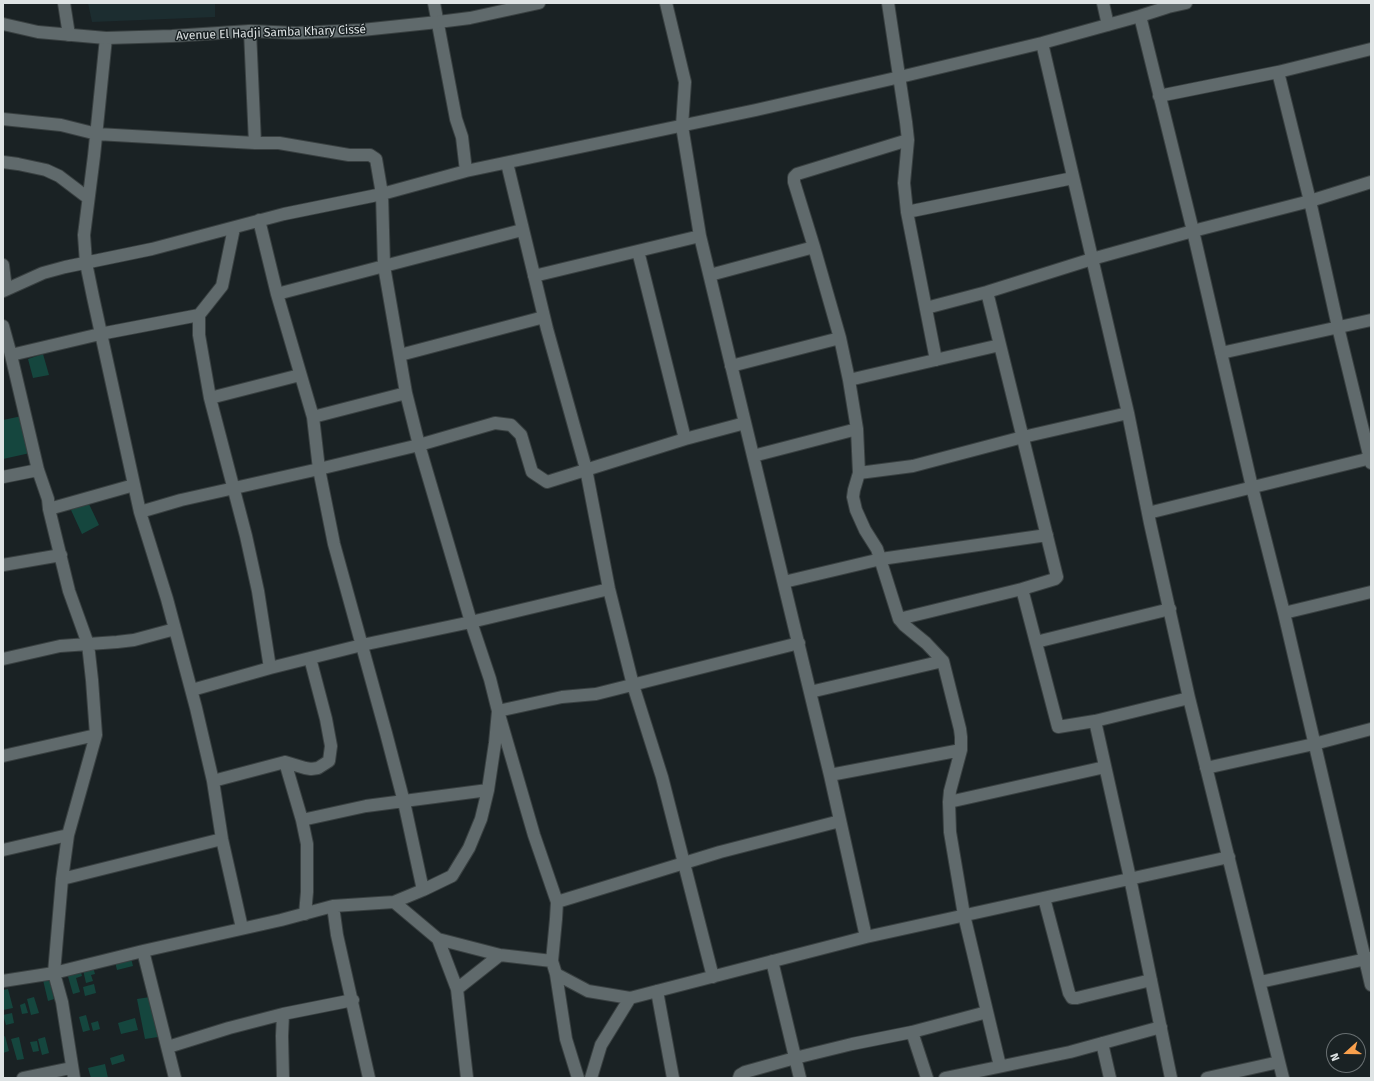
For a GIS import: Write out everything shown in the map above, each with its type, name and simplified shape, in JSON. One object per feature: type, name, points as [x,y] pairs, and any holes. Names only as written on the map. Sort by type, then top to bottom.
[{"type":"street","points":[[64,3],[70,36]]},
{"type":"street","points":[[434,3],[456,119],[462,137],[466,171]]},
{"type":"street","name":"Avenue El Hadji Samba Khary Cissé","points":[[3,24],[38,32],[106,38],[172,36],[250,31],[296,32],[354,30],[470,18],[526,4],[539,3]]},
{"type":"street","points":[[666,3],[685,82],[682,126],[700,236],[799,643],[866,937]]},
{"type":"street","points":[[888,3],[908,140],[904,183],[907,212],[936,360]]},
{"type":"street","points":[[1103,3],[1108,25]]},
{"type":"street","points":[[3,265],[5,290],[43,273],[86,262],[152,250],[259,220],[382,194],[466,171],[682,126],[900,77],[1042,43],[1140,16],[1168,5],[1186,3]]},
{"type":"street","points":[[1140,16],[1193,231],[1252,487],[1284,613],[1314,744],[1368,958],[1371,985]]},
{"type":"street","points":[[250,31],[255,143]]},
{"type":"street","points":[[106,38],[97,134],[84,235],[86,262],[100,334],[140,512],[192,690],[213,781],[222,839],[242,928]]},
{"type":"street","points":[[1042,43],[1128,412],[1148,513],[1189,698],[1283,1078]]},
{"type":"street","points":[[1159,96],[1278,72],[1371,49]]},
{"type":"street","points":[[1148,513],[1252,487],[1371,460],[1278,72]]},
{"type":"street","points":[[3,119],[19,122],[61,125],[97,134],[255,143],[279,142],[348,154],[370,155],[376,159],[382,194],[384,266],[406,392],[419,445],[471,622],[490,679],[534,835],[557,902],[552,961],[556,974],[566,1039],[578,1078]]},
{"type":"street","points":[[908,140],[798,174],[794,177],[794,182],[840,338],[849,380],[857,429],[859,474],[853,497],[856,510],[865,530],[877,549],[900,618],[904,625],[926,642],[943,661],[962,737],[961,750],[949,802],[950,832],[964,915],[1000,1066]]},
{"type":"street","points":[[3,162],[28,165],[46,170],[59,176],[88,198]]},
{"type":"street","points":[[507,163],[544,317],[586,469],[609,589],[632,685],[662,777],[713,977]]},
{"type":"street","points":[[907,212],[1073,178]]},
{"type":"street","points":[[926,308],[987,292],[1092,259],[1310,201],[1371,182]]},
{"type":"street","points":[[259,220],[277,294],[313,417],[319,469],[334,544],[404,802],[423,890]]},
{"type":"street","points":[[234,228],[222,286],[199,315],[199,335],[210,398],[235,489],[258,591],[270,668]]},
{"type":"street","points":[[277,294],[522,230]]},
{"type":"street","points":[[534,276],[700,236]]},
{"type":"street","points":[[710,275],[814,246]]},
{"type":"street","points":[[638,251],[685,439]]},
{"type":"street","points":[[900,618],[1022,589],[1055,579],[1057,577],[987,292]]},
{"type":"street","points":[[11,354],[100,334],[199,315]]},
{"type":"street","points":[[400,355],[544,317]]},
{"type":"street","points":[[1221,353],[1371,320]]},
{"type":"street","points":[[3,326],[38,470],[48,499],[49,509],[69,591],[88,644],[96,735],[68,835],[62,878],[54,973],[62,1002],[72,1073],[23,1078]]},
{"type":"street","points":[[731,366],[840,338]]},
{"type":"street","points":[[849,380],[1000,346]]},
{"type":"street","points":[[210,398],[300,375]]},
{"type":"street","points":[[313,417],[406,392]]},
{"type":"street","points":[[859,474],[913,466],[1023,437],[1128,412]]},
{"type":"street","points":[[140,512],[181,500],[235,489],[419,445],[495,423],[511,425],[521,435],[532,472],[547,482],[685,439],[745,423]]},
{"type":"street","points":[[753,456],[857,429]]},
{"type":"street","points":[[3,477],[38,470]]},
{"type":"street","points":[[49,509],[134,485]]},
{"type":"street","points":[[784,582],[881,559],[1047,536]]},
{"type":"street","points":[[3,565],[61,555]]},
{"type":"street","points":[[192,690],[270,668],[362,645],[471,622],[609,589]]},
{"type":"street","points":[[1022,589],[1058,727],[1095,721],[1189,698]]},
{"type":"street","points":[[1284,613],[1371,592]]},
{"type":"street","points":[[1036,642],[1170,610]]},
{"type":"street","points":[[3,659],[60,646],[134,640],[175,630]]},
{"type":"street","points":[[498,711],[562,697],[596,694],[799,643]]},
{"type":"street","points":[[213,781],[285,762],[311,769],[322,766],[328,761],[330,758],[330,739],[310,658]]},
{"type":"street","points":[[810,692],[943,661]]},
{"type":"street","points":[[3,981],[54,973],[334,906],[394,902],[452,876],[469,848],[481,819],[488,790],[498,711]]},
{"type":"street","points":[[1095,721],[1172,1078]]},
{"type":"street","points":[[1206,768],[1314,744],[1371,729]]},
{"type":"street","points":[[3,756],[96,735]]},
{"type":"street","points":[[830,775],[961,750]]},
{"type":"street","points":[[285,762],[302,820],[307,844],[307,892],[305,914]]},
{"type":"street","points":[[949,802],[1105,767]]},
{"type":"street","points":[[302,820],[366,806],[488,790]]},
{"type":"street","points":[[557,902],[720,852],[840,821]]},
{"type":"street","points":[[3,850],[68,835]]},
{"type":"street","points":[[62,878],[222,839]]},
{"type":"street","points":[[556,974],[588,991],[630,998],[866,937],[1229,857]]},
{"type":"street","points":[[1044,898],[1069,993],[1072,998],[1151,980]]},
{"type":"street","points":[[394,902],[438,939],[500,955],[552,961]]},
{"type":"street","points":[[334,906],[337,935],[353,1000],[369,1078]]},
{"type":"street","points":[[438,939],[457,989],[467,1078]]},
{"type":"street","points":[[144,951],[175,1078]]},
{"type":"street","points":[[457,989],[500,955]]},
{"type":"street","points":[[1260,982],[1368,958]]},
{"type":"street","points":[[772,961],[800,1078]]},
{"type":"street","points":[[656,991],[673,1078]]},
{"type":"street","points":[[591,1078],[601,1045],[630,998]]},
{"type":"street","points":[[168,1047],[229,1028],[283,1014],[353,1000]]},
{"type":"street","points":[[739,1078],[740,1075],[746,1072],[795,1058],[852,1044],[912,1032],[987,1012]]},
{"type":"street","points":[[283,1014],[283,1078]]},
{"type":"street","points":[[945,1078],[1070,1052],[1161,1027]]},
{"type":"street","points":[[912,1032],[927,1078]]},
{"type":"street","points":[[1102,1044],[1110,1078]]},
{"type":"street","points":[[1207,1078],[1279,1062]]},
{"type":"shaded area","points":[[88,3],[215,3],[215,17],[92,22]]},
{"type":"building","points":[[43,354],[49,375],[33,378],[28,359]]},
{"type":"building","points":[[22,416],[30,453],[3,459],[3,420]]},
{"type":"building","points":[[88,502],[99,525],[82,534],[71,510]]},
{"type":"building","points":[[131,958],[133,966],[117,970],[115,962]]},
{"type":"building","points":[[93,967],[95,974],[91,975],[93,981],[86,983],[83,970]]},
{"type":"building","points":[[80,969],[82,976],[76,978],[80,992],[73,994],[67,973]]},
{"type":"building","points":[[49,979],[54,999],[48,1001],[43,980]]},
{"type":"building","points":[[94,984],[96,993],[85,996],[83,987]]},
{"type":"building","points":[[8,989],[13,1008],[3,1010],[3,990]]},
{"type":"building","points":[[34,997],[39,1013],[31,1015],[27,999]]},
{"type":"building","points":[[150,997],[158,1037],[145,1039],[137,999]]},
{"type":"building","points":[[25,1003],[28,1013],[22,1014],[20,1005]]},
{"type":"building","points":[[12,1013],[14,1023],[6,1025],[3,1015]]},
{"type":"building","points":[[86,1015],[90,1030],[83,1032],[79,1017]]},
{"type":"building","points":[[135,1018],[138,1030],[121,1034],[118,1023]]},
{"type":"building","points":[[98,1021],[100,1029],[93,1031],[91,1023]]},
{"type":"building","points":[[5,1036],[9,1051],[3,1053],[3,1037]]},
{"type":"building","points":[[19,1037],[24,1059],[17,1060],[11,1039]]},
{"type":"building","points":[[45,1037],[49,1053],[42,1055],[38,1039]]},
{"type":"building","points":[[37,1041],[39,1051],[33,1052],[30,1042]]},
{"type":"building","points":[[123,1054],[125,1061],[112,1065],[110,1058]]},
{"type":"building","points":[[105,1064],[108,1078],[91,1078],[88,1068]]}]
